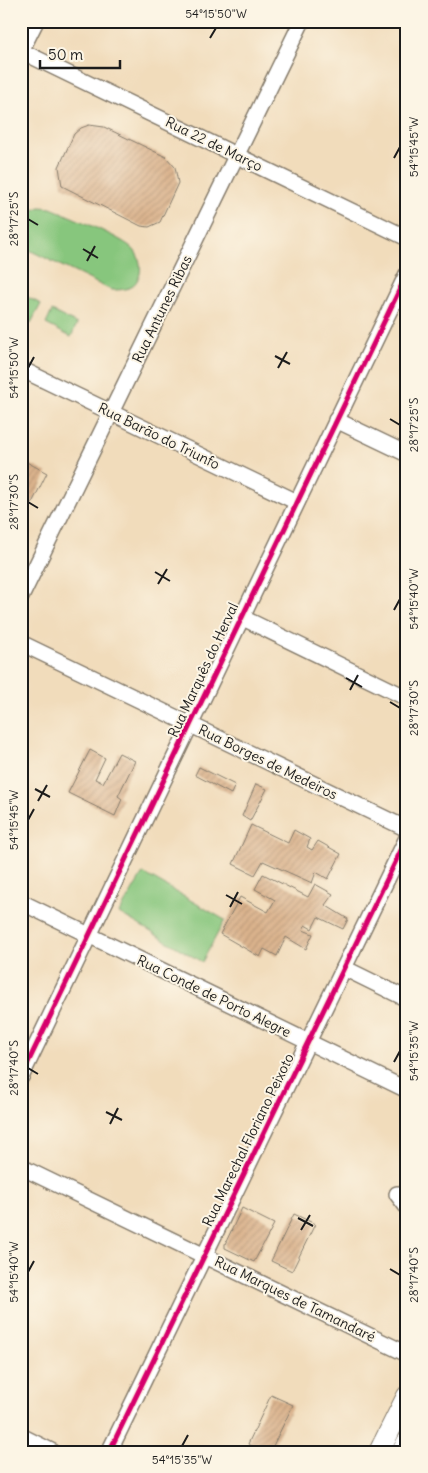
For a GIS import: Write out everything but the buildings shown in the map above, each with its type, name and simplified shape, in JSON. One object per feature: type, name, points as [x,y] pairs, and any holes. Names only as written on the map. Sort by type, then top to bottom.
[{"type":"main road","points":[[379,1452],[407,1396]]},
{"type":"main road","points":[[402,1452],[407,1442]]},
{"type":"street","points":[[21,51],[36,21]]},
{"type":"street","name":"Rua Antunes Ribas","points":[[21,597],[302,21]]},
{"type":"street","name":"Rua 22 de Março","points":[[21,51],[407,238]]},
{"type":"street","name":"Rua Marquês do Herval","points":[[21,1077],[407,274]]},
{"type":"street","name":"Rua Barão do Triunfo","points":[[21,369],[297,502]]},
{"type":"street","points":[[336,420],[407,454]]},
{"type":"street","points":[[241,617],[407,698]]},
{"type":"street","name":"Rua Borges de Medeiros","points":[[21,643],[407,829]]},
{"type":"street","name":"Rua Marechal Floriano Peixoto","points":[[109,1452],[407,838]]},
{"type":"street","name":"Rua Conde de Porto Alegre","points":[[21,902],[407,1090]]},
{"type":"street","points":[[344,968],[407,999]]},
{"type":"street","name":"Rua Marques de Tamandaré","points":[[21,1167],[407,1354]]},
{"type":"street","points":[[397,1194],[407,1207]]},
{"type":"street","points":[[21,1436],[53,1452]]},
{"type":"green space","points":[[40,207],[51,208],[70,216],[129,245],[136,253],[140,264],[140,275],[136,283],[127,289],[111,290],[29,250],[21,240],[22,223],[29,213]]},
{"type":"green space","points":[[21,294],[41,304],[31,323],[21,319]]},
{"type":"green space","points":[[52,311],[77,324],[71,337],[46,324]]},
{"type":"green space","points":[[143,873],[225,920],[202,962],[119,913]]},
{"type":"cycle path","points":[[21,1077],[407,274]]},
{"type":"cycle path","points":[[109,1452],[407,838]]}]
